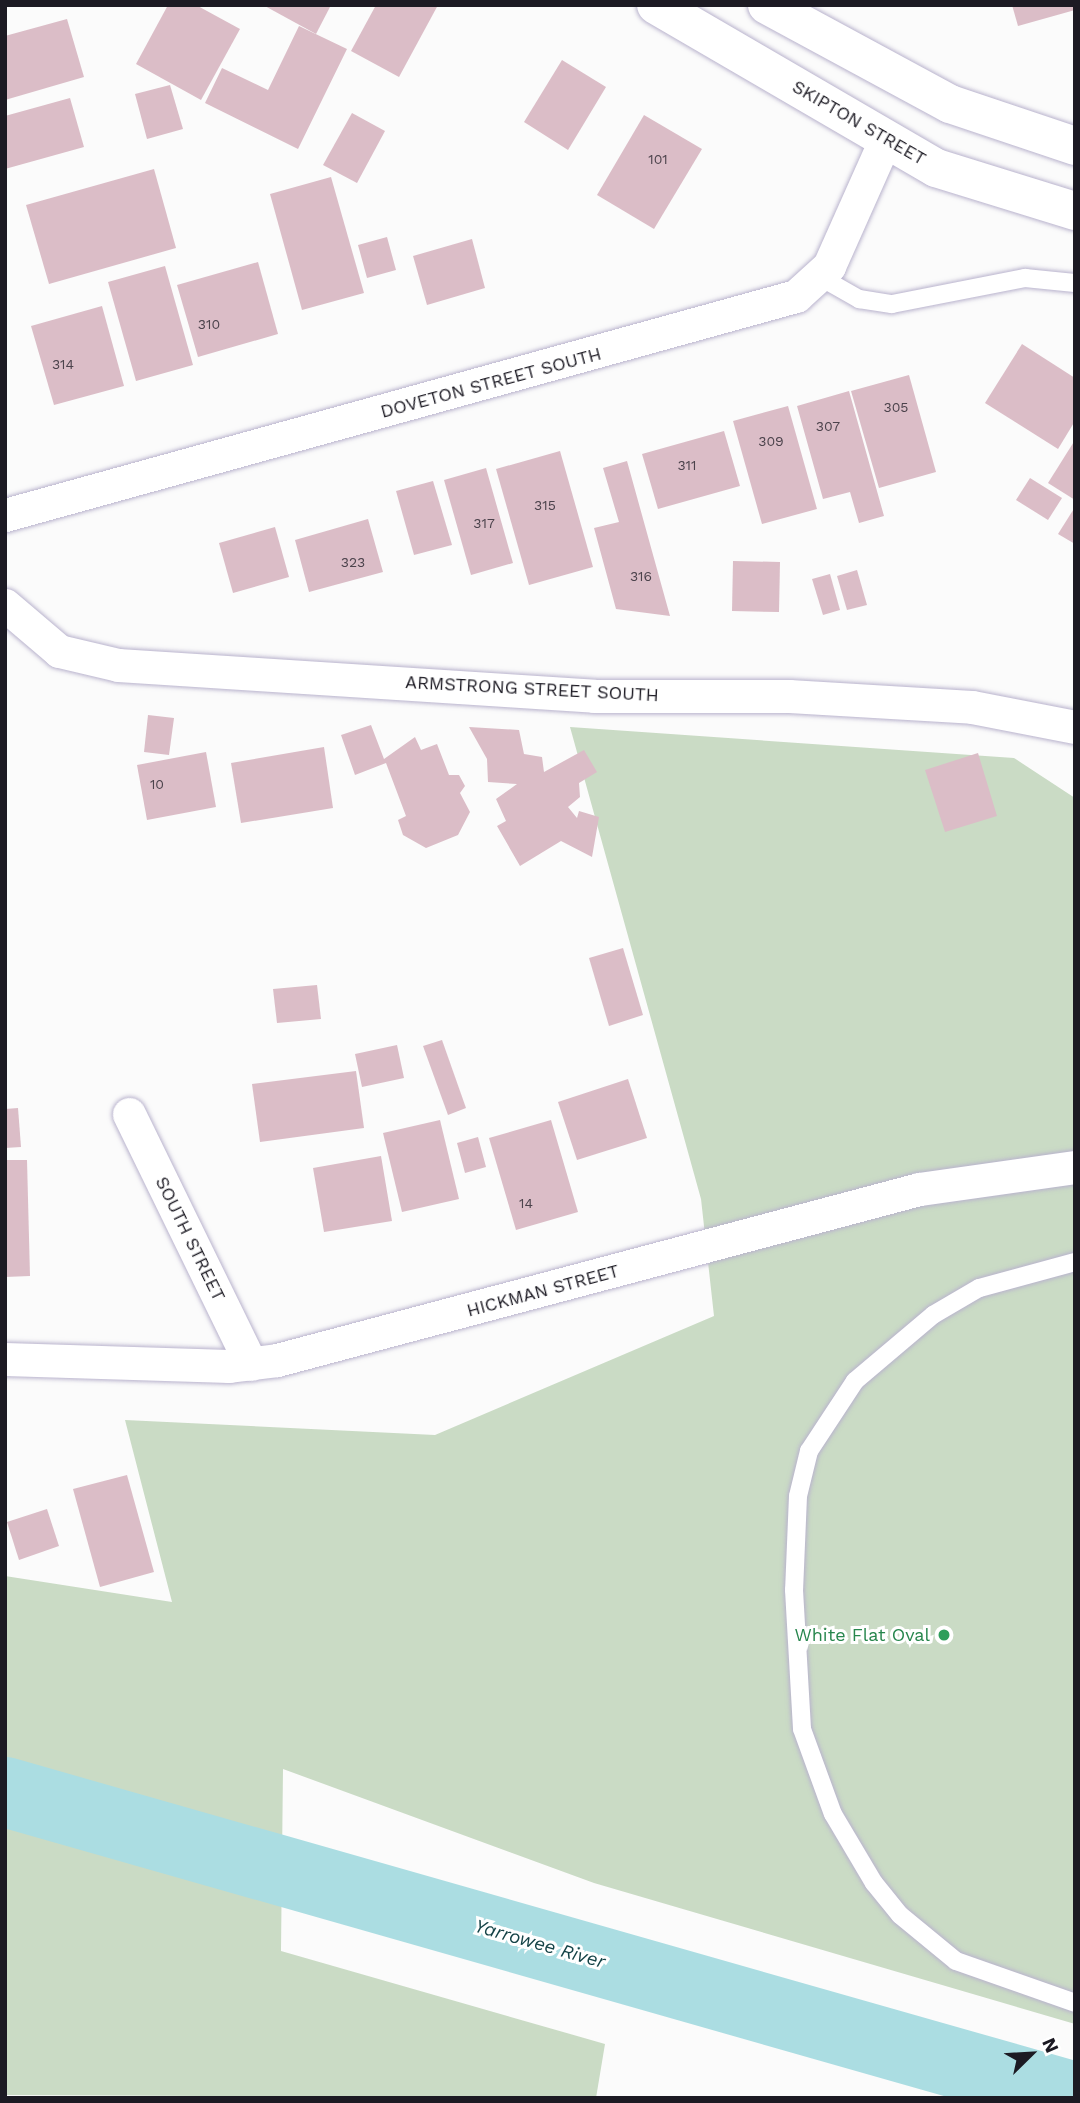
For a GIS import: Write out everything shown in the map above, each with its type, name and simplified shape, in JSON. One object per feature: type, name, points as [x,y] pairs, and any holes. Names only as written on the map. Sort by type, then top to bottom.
[{"type":"highway","name":"SKIPTON STREET","points":[[656,5],[886,138],[966,181],[1075,211]]},
{"type":"highway","points":[[767,5],[950,104],[1075,146]]},
{"type":"street","points":[[822,278],[886,138]]},
{"type":"street","name":"DOVETON STREET SOUTH","points":[[5,515],[767,307],[822,278]]},
{"type":"street","name":"ARMSTRONG STREET SOUTH","points":[[5,606],[60,651],[118,665],[594,696],[789,696],[972,707],[1075,727]]},
{"type":"street","name":"SOUTH STREET","points":[[129,1114],[251,1364]]},
{"type":"street","name":"HICKMAN STREET","points":[[5,1359],[251,1364],[401,1330],[919,1189],[1075,1167]]},
{"type":"lane","points":[[822,278],[859,299],[892,304],[1025,278],[1075,283]]},
{"type":"lane","points":[[1075,1262],[979,1288],[933,1315],[855,1381],[809,1451],[798,1496],[794,1590],[802,1729],[833,1814],[874,1883],[900,1915],[956,1961],[1075,2003]]},
{"type":"green space","points":[[570,727],[1014,758],[1075,798],[1075,2024],[594,1883],[283,1769],[281,1951],[605,2044],[596,2098],[5,2095],[5,1576],[172,1602],[125,1420],[435,1435],[714,1316],[701,1199]]},
{"type":"building","points":[[168,5],[196,5],[240,29],[201,100],[136,64]]},
{"type":"building","points":[[263,5],[331,5],[316,34]]},
{"type":"building","points":[[376,5],[438,5],[399,77],[351,51]]},
{"type":"building","points":[[1012,5],[1075,5],[1075,10],[1018,26]]},
{"type":"building","points":[[67,19],[84,77],[5,100],[5,36]]},
{"type":"building","points":[[299,26],[347,49],[298,149],[205,103],[222,68],[268,90]]},
{"type":"building","points":[[562,60],[606,87],[568,150],[524,122]]},
{"type":"building","points":[[170,85],[183,129],[147,139],[135,94]]},
{"type":"building","points":[[70,98],[84,147],[5,169],[5,116]]},
{"type":"building","points":[[352,113],[385,131],[357,183],[323,165]]},
{"type":"building","points":[[644,115],[702,149],[654,229],[597,195]]},
{"type":"building","points":[[154,169],[176,248],[49,284],[26,205]]},
{"type":"building","points":[[331,177],[364,293],[302,310],[270,194]]},
{"type":"building","points":[[387,237],[396,270],[367,278],[358,245]]},
{"type":"building","points":[[472,239],[485,288],[427,305],[413,256]]},
{"type":"building","points":[[258,262],[278,334],[198,357],[177,285]]},
{"type":"building","points":[[165,266],[193,365],[136,381],[108,282]]},
{"type":"building","points":[[102,306],[124,386],[54,405],[31,326]]},
{"type":"building","points":[[1022,344],[1075,378],[1075,421],[1058,449],[985,403]]},
{"type":"building","points":[[909,375],[936,472],[879,488],[851,391]]},
{"type":"building","points":[[849,391],[884,516],[859,523],[850,492],[823,499],[797,406]]},
{"type":"building","points":[[788,406],[817,509],[762,524],[733,421]]},
{"type":"building","points":[[724,431],[740,486],[658,509],[642,454]]},
{"type":"building","points":[[1075,440],[1075,500],[1048,483]]},
{"type":"building","points":[[560,451],[593,567],[529,585],[496,469]]},
{"type":"building","points":[[627,461],[670,616],[616,609],[594,528],[619,522],[603,468]]},
{"type":"building","points":[[486,468],[513,563],[471,575],[444,480]]},
{"type":"building","points":[[1030,478],[1062,498],[1048,520],[1016,500]]},
{"type":"building","points":[[433,481],[452,545],[414,555],[396,491]]},
{"type":"building","points":[[1075,507],[1075,544],[1058,534]]},
{"type":"building","points":[[368,519],[383,572],[309,592],[295,540]]},
{"type":"building","points":[[275,527],[289,577],[233,593],[219,543]]},
{"type":"building","points":[[733,561],[780,562],[779,612],[732,611]]},
{"type":"building","points":[[857,570],[867,605],[847,610],[837,576]]},
{"type":"building","points":[[830,574],[840,610],[823,615],[812,579]]},
{"type":"building","points":[[148,715],[174,718],[169,755],[144,752]]},
{"type":"building","points":[[371,725],[384,759],[415,737],[421,750],[437,744],[449,775],[459,775],[465,786],[460,793],[470,812],[458,835],[426,848],[403,835],[398,820],[406,816],[386,763],[355,775],[341,735]]},
{"type":"building","points":[[469,727],[519,730],[524,754],[542,757],[544,772],[584,750],[597,772],[579,783],[580,797],[568,807],[577,818],[579,811],[599,817],[592,857],[561,841],[520,866],[497,826],[506,821],[496,799],[517,784],[488,782],[487,759]]},
{"type":"building","points":[[324,747],[333,808],[241,823],[231,763]]},
{"type":"building","points":[[206,752],[216,807],[147,820],[137,765]]},
{"type":"building","points":[[978,753],[997,816],[945,832],[925,770]]},
{"type":"building","points":[[623,948],[643,1015],[609,1026],[589,958]]},
{"type":"building","points":[[317,985],[321,1019],[277,1023],[273,989]]},
{"type":"building","points":[[442,1040],[466,1108],[448,1115],[423,1046]]},
{"type":"building","points":[[397,1045],[404,1078],[362,1087],[355,1054]]},
{"type":"building","points":[[356,1071],[364,1128],[260,1142],[252,1084]]},
{"type":"building","points":[[628,1079],[647,1138],[577,1160],[558,1102]]},
{"type":"building","points":[[18,1108],[21,1147],[5,1148],[5,1109]]},
{"type":"building","points":[[440,1120],[459,1199],[402,1212],[383,1133]]},
{"type":"building","points":[[551,1120],[578,1212],[516,1230],[489,1138]]},
{"type":"building","points":[[478,1137],[486,1167],[465,1173],[457,1143]]},
{"type":"building","points":[[381,1156],[392,1221],[324,1232],[313,1168]]},
{"type":"building","points":[[5,1160],[27,1160],[30,1276],[5,1277]]},
{"type":"building","points":[[127,1475],[154,1572],[100,1587],[73,1489]]},
{"type":"building","points":[[47,1509],[59,1546],[19,1560],[7,1522]]},
{"type":"waterway","name":"Yarrowee River","points":[[5,1792],[1075,2097]]},
{"type":"place","name":"White Flat Oval","points":[[944,1635]]}]
